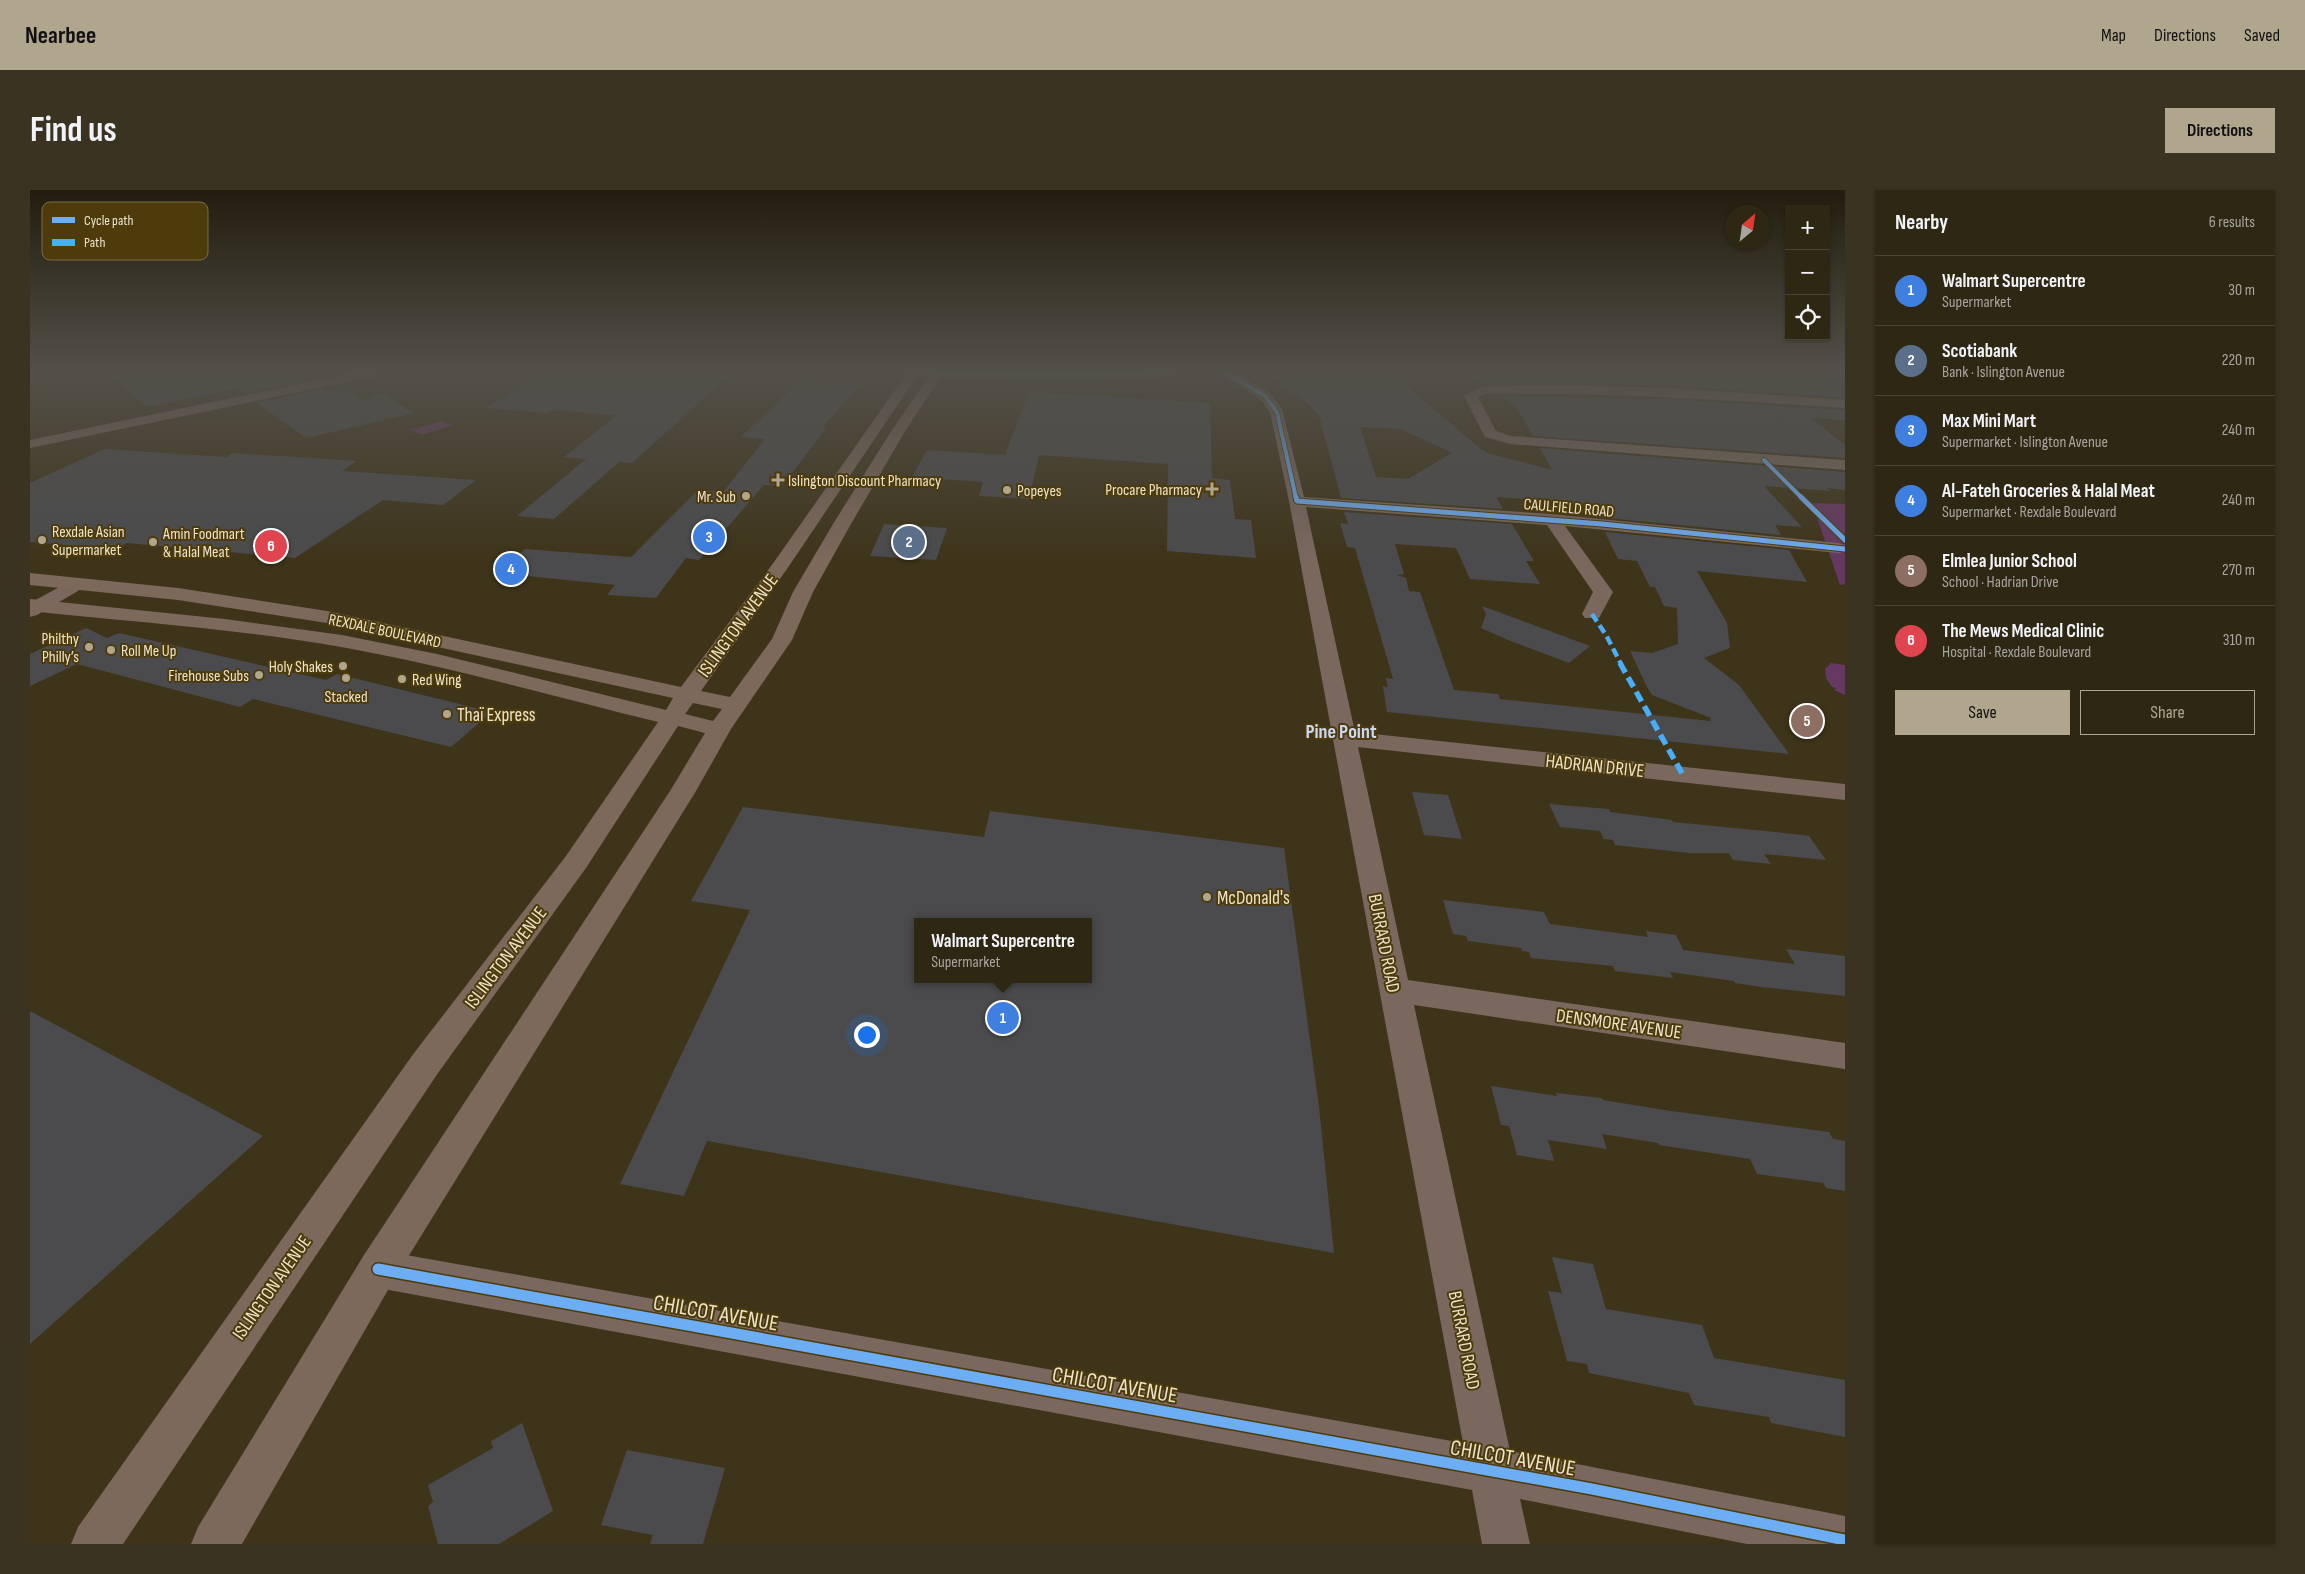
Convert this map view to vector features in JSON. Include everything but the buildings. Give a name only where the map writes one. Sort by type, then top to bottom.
[{"type":"main road","name":"ISLINGTON AVENUE","points":[[95,1544],[426,1063],[576,862],[680,707],[871,433]]},
{"type":"main road","name":"ISLINGTON AVENUE","points":[[215,1544],[378,1269],[683,791],[727,717],[782,640],[803,592],[897,433]]},
{"type":"main road","name":"REXDALE BOULEVARD","points":[[30,579],[178,594],[327,617],[680,707]]},
{"type":"main road","name":"REXDALE BOULEVARD","points":[[33,607],[246,626],[343,641],[727,717]]},
{"type":"street","points":[[30,444],[82,433]]},
{"type":"street","name":"BURRARD ROAD","points":[[1282,433],[1297,501],[1506,1544]]},
{"type":"street","points":[[1490,433],[1510,440],[1845,465]]},
{"type":"street","name":"CAULFIELD ROAD","points":[[1297,501],[1551,519],[1838,548]]},
{"type":"street","points":[[1551,519],[1603,592],[1592,614]]},
{"type":"street","points":[[33,607],[76,584]]},
{"type":"street","name":"HADRIAN DRIVE","points":[[1344,738],[1845,792]]},
{"type":"street","name":"DENSMORE AVENUE","points":[[1394,990],[1845,1056]]},
{"type":"street","name":"CHILCOT AVENUE","points":[[378,1269],[1592,1489],[1845,1540]]},
{"type":"shaded area","points":[[1812,503],[1845,504],[1845,584],[1840,585]]},
{"type":"shaded area","points":[[1831,663],[1845,665],[1845,695],[1834,690],[1836,688],[1832,687],[1826,678],[1825,669]]},
{"type":"marked path","points":[[1592,614],[1606,635],[1629,681],[1683,775]]},
{"type":"cycle path","points":[[1282,433],[1297,501],[1602,524],[1845,549]]},
{"type":"cycle path","points":[[1764,460],[1845,540]]},
{"type":"cycle path","points":[[378,1269],[1592,1489],[1845,1540]]},
{"type":"place","name":"Islington Discount Pharmacy","points":[[778,480]]},
{"type":"place","name":"Procare Pharmacy","points":[[1212,489]]},
{"type":"place","name":"Popeyes","points":[[1007,490]]},
{"type":"place","name":"Mr. Sub","points":[[746,496]]},
{"type":"place","name":"Max Mini Mart","points":[[709,537]]},
{"type":"place","name":"Rexdale Asian Supermarket","points":[[42,540]]},
{"type":"place","name":"Amin Foodmart & Halal Meat","points":[[153,542]]},
{"type":"place","name":"Scotiabank","points":[[909,542]]},
{"type":"place","name":"The Mews Medical Clinic","points":[[271,546]]},
{"type":"place","name":"Al-Fateh Groceries & Halal Meat","points":[[511,569]]},
{"type":"place","name":"Philthy Philly’s","points":[[89,647]]},
{"type":"place","name":"Roll Me Up","points":[[111,650]]},
{"type":"place","name":"Holy Shakes","points":[[343,666]]},
{"type":"place","name":"Firehouse Subs","points":[[259,675]]},
{"type":"place","name":"Stacked","points":[[346,678]]},
{"type":"place","name":"Red Wing","points":[[402,679]]},
{"type":"place","name":"Thaï Express","points":[[447,714]]},
{"type":"place","name":"Elmlea Junior School","points":[[1807,721]]},
{"type":"place","name":"McDonald's","points":[[1207,897]]},
{"type":"place","name":"Walmart Supercentre","points":[[1003,1018]]},
{"type":"district","name":"Pine Point","points":[[1341,731]]}]
